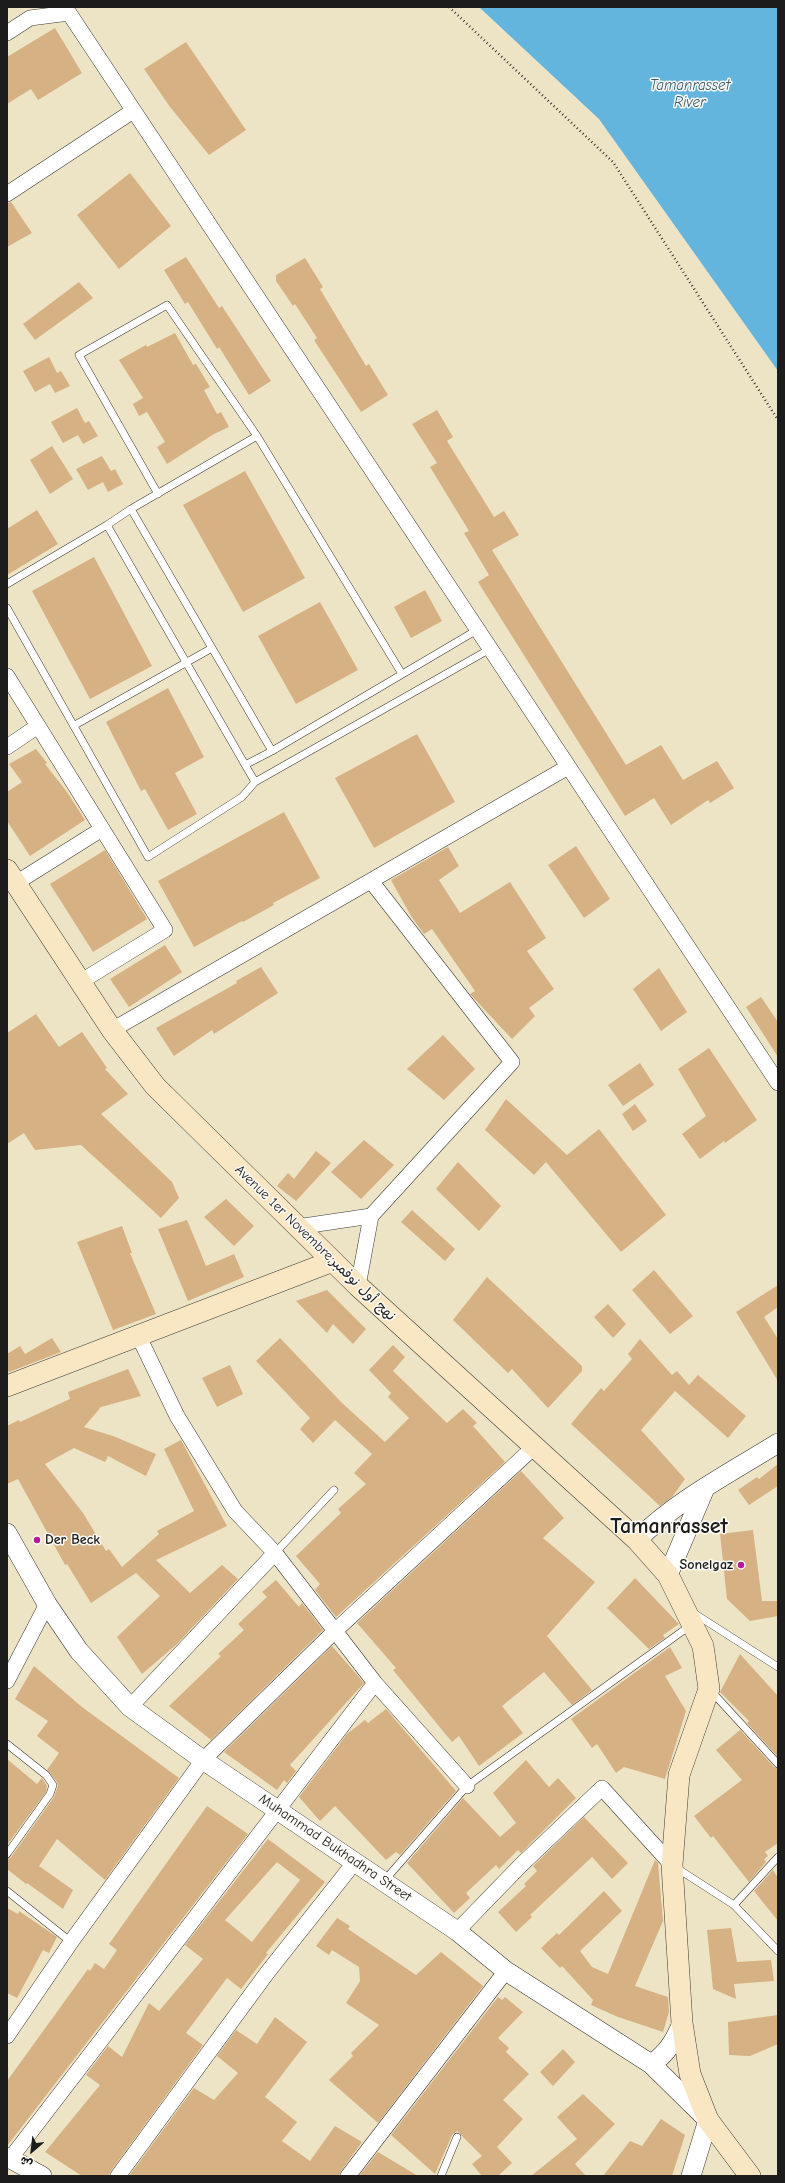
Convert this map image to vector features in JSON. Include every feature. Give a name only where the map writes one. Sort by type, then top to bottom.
[{"type":"main road","name":"Avenue 1er Novembre;نهج أول نوفمبر","points":[[11,877],[112,1030],[155,1086],[358,1286],[637,1540],[668,1575],[703,1646],[709,1689]]},
{"type":"main road","points":[[7,1386],[139,1337],[333,1261]]},
{"type":"main road","points":[[709,1689],[679,1775],[672,1865],[682,2023],[690,2074],[708,2120],[750,2176]]},
{"type":"street","points":[[7,33],[30,18],[69,13],[778,1083]]},
{"type":"street","points":[[7,194],[133,111]]},
{"type":"street","points":[[7,676],[165,930],[80,982]]},
{"type":"street","points":[[7,747],[38,726]]},
{"type":"street","points":[[112,1030],[568,768]]},
{"type":"street","points":[[11,877],[102,829]]},
{"type":"street","points":[[358,1286],[371,1216],[512,1062],[371,881]]},
{"type":"street","points":[[297,1227],[371,1216]]},
{"type":"street","points":[[139,1337],[177,1416],[231,1505],[275,1553],[336,1630],[375,1683],[468,1786]]},
{"type":"street","points":[[637,1540],[663,1517],[705,1488],[778,1443]]},
{"type":"street","points":[[7,2036],[71,1942],[203,1760],[336,1630],[534,1447]]},
{"type":"street","points":[[668,1575],[705,1488]]},
{"type":"street","name":"Muhammad Bukhadhra Street","points":[[8,1535],[47,1604],[80,1651],[130,1707],[203,1760],[457,1931],[506,1972],[651,2064],[708,2120]]},
{"type":"street","points":[[130,1707],[275,1553]]},
{"type":"street","points":[[7,1681],[47,1604]]},
{"type":"street","points":[[42,2176],[8,2158],[279,1811],[375,1683]]},
{"type":"street","points":[[457,1931],[521,1865],[602,1788],[672,1865]]},
{"type":"street","points":[[118,2176],[267,1973],[354,1863]]},
{"type":"street","points":[[348,2176],[506,1972]]},
{"type":"street","points":[[651,2064],[659,2059],[670,2047],[682,2023]]},
{"type":"street","points":[[691,2176],[708,2120]]},
{"type":"lane","points":[[158,494],[79,355],[167,305],[257,436],[402,674]]},
{"type":"lane","points":[[7,584],[107,525],[131,509],[257,436]]},
{"type":"lane","points":[[131,509],[272,751]]},
{"type":"lane","points":[[107,525],[255,782]]},
{"type":"lane","points":[[7,608],[75,725],[148,857],[242,797],[255,782],[490,649]]},
{"type":"lane","points":[[245,765],[272,751],[477,630]]},
{"type":"lane","points":[[75,725],[212,648]]},
{"type":"lane","points":[[275,1553],[334,1490]]},
{"type":"lane","points":[[384,1881],[468,1786],[688,1615],[778,1667]]},
{"type":"lane","points":[[709,1689],[778,1764]]},
{"type":"lane","points":[[7,1744],[46,1775],[53,1785],[50,1794],[7,1854]]},
{"type":"lane","points":[[734,1905],[778,1856]]},
{"type":"lane","points":[[672,1865],[734,1905],[778,1952]]},
{"type":"lane","points":[[7,1891],[71,1942]]},
{"type":"lane","points":[[441,2176],[457,2138]]},
{"type":"path","points":[[449,7],[613,162],[778,420]]},
{"type":"water","name":"Tamanrasset River","points":[[479,7],[778,7],[778,371],[599,119]]},
{"type":"building","points":[[55,28],[82,73],[38,100],[31,89],[7,104],[7,57]]},
{"type":"building","points":[[186,42],[246,130],[209,155],[170,107],[144,69]]},
{"type":"building","points":[[130,173],[171,226],[119,269],[77,215]]},
{"type":"building","points":[[11,202],[32,233],[7,247],[7,203]]},
{"type":"building","points":[[186,257],[219,308],[222,306],[271,381],[249,395],[219,347],[217,349],[188,302],[185,304],[164,270]]},
{"type":"building","points":[[305,258],[323,287],[320,289],[366,366],[369,364],[388,395],[361,412],[314,340],[317,338],[295,304],[293,306],[276,281],[276,275]]},
{"type":"building","points":[[79,282],[93,298],[35,340],[23,324]]},
{"type":"building","points":[[175,333],[193,365],[196,364],[210,387],[204,390],[217,414],[221,412],[229,427],[214,434],[167,464],[157,447],[165,442],[147,412],[139,416],[133,404],[143,398],[119,360],[146,345],[147,347]]},
{"type":"building","points":[[49,357],[57,373],[61,371],[70,386],[55,393],[50,384],[35,392],[23,371]]},
{"type":"building","points":[[77,408],[85,423],[89,421],[98,436],[83,444],[78,435],[63,443],[51,422]]},
{"type":"building","points":[[437,410],[453,437],[447,441],[494,517],[504,511],[519,535],[492,550],[626,765],[661,745],[683,780],[717,761],[734,788],[710,803],[708,800],[671,825],[654,798],[625,816],[478,582],[489,575],[464,533],[469,531],[430,467],[437,463],[412,424]]},
{"type":"building","points":[[52,446],[73,479],[50,494],[30,460]]},
{"type":"building","points":[[102,456],[111,471],[115,469],[123,484],[108,492],[103,482],[88,490],[76,469]]},
{"type":"building","points":[[245,471],[305,578],[243,612],[183,505]]},
{"type":"building","points":[[37,510],[58,544],[7,575],[7,529]]},
{"type":"building","points":[[94,557],[152,666],[90,699],[32,591]]},
{"type":"building","points":[[425,590],[442,621],[411,638],[394,607]]},
{"type":"building","points":[[320,602],[358,670],[296,704],[258,636]]},
{"type":"building","points":[[168,688],[204,757],[175,773],[197,814],[168,830],[145,789],[141,791],[106,722]]},
{"type":"building","points":[[417,734],[455,802],[374,848],[335,778]]},
{"type":"building","points":[[36,749],[85,820],[30,856],[7,821],[7,792],[22,782],[9,764]]},
{"type":"building","points":[[284,812],[320,878],[273,903],[274,905],[243,922],[242,921],[194,947],[158,881]]},
{"type":"building","points":[[576,846],[610,899],[584,918],[548,865]]},
{"type":"building","points":[[448,847],[459,866],[439,880],[460,913],[510,882],[546,938],[527,951],[554,989],[529,1008],[535,1016],[512,1039],[470,994],[475,991],[432,929],[424,934],[411,916],[391,880]]},
{"type":"building","points":[[105,850],[147,919],[93,952],[50,884]]},
{"type":"building","points":[[165,945],[182,972],[129,1007],[110,979]]},
{"type":"building","points":[[261,967],[278,993],[214,1034],[212,1030],[174,1056],[156,1028],[237,983],[236,981]]},
{"type":"building","points":[[659,968],[687,1012],[661,1031],[633,989]]},
{"type":"building","points":[[761,997],[778,1022],[778,1057],[746,1007]]},
{"type":"building","points":[[36,1014],[59,1047],[82,1032],[107,1068],[105,1069],[128,1094],[101,1114],[172,1182],[179,1198],[161,1218],[81,1145],[35,1150],[24,1133],[7,1144],[7,1033]]},
{"type":"building","points":[[443,1035],[475,1069],[444,1100],[407,1069]]},
{"type":"building","points":[[709,1048],[757,1120],[725,1143],[724,1141],[700,1159],[682,1134],[706,1116],[678,1069]]},
{"type":"building","points":[[640,1063],[654,1085],[623,1106],[608,1085]]},
{"type":"building","points":[[506,1099],[567,1155],[599,1129],[666,1215],[621,1252],[546,1162],[534,1175],[485,1130]]},
{"type":"building","points":[[635,1104],[647,1121],[633,1131],[622,1114]]},
{"type":"building","points":[[364,1140],[394,1165],[361,1199],[331,1172]]},
{"type":"building","points":[[316,1151],[331,1163],[296,1201],[277,1186],[288,1173],[294,1179]]},
{"type":"building","points":[[458,1162],[501,1206],[479,1231],[436,1189]]},
{"type":"building","points":[[226,1199],[254,1226],[234,1246],[204,1217]]},
{"type":"building","points":[[412,1210],[455,1249],[445,1261],[401,1222]]},
{"type":"building","points":[[187,1220],[206,1266],[234,1254],[244,1277],[188,1301],[158,1229]]},
{"type":"building","points":[[122,1226],[132,1253],[130,1253],[156,1314],[113,1330],[77,1242]]},
{"type":"building","points":[[654,1270],[693,1316],[670,1334],[632,1290]]},
{"type":"building","points":[[487,1277],[582,1366],[582,1371],[548,1408],[512,1369],[508,1373],[453,1320]]},
{"type":"building","points":[[778,1285],[778,1307],[764,1317],[778,1339],[778,1381],[736,1312]]},
{"type":"building","points":[[327,1290],[366,1329],[353,1344],[333,1324],[327,1333],[296,1301]]},
{"type":"building","points":[[608,1304],[626,1324],[613,1338],[594,1317]]},
{"type":"building","points":[[52,1338],[61,1352],[9,1372],[7,1369],[7,1354],[20,1346],[25,1354]]},
{"type":"building","points":[[280,1338],[342,1403],[385,1442],[409,1418],[388,1397],[391,1393],[369,1370],[393,1345],[405,1357],[393,1371],[447,1423],[463,1409],[477,1423],[473,1426],[505,1462],[336,1617],[315,1590],[320,1584],[296,1556],[341,1513],[338,1509],[366,1484],[354,1473],[372,1454],[335,1420],[313,1443],[300,1429],[310,1418],[256,1361]]},
{"type":"building","points":[[640,1339],[672,1375],[677,1371],[689,1385],[698,1375],[746,1416],[728,1438],[675,1391],[641,1430],[685,1479],[672,1497],[660,1506],[571,1424],[601,1388],[604,1391],[632,1359],[628,1354]]},
{"type":"building","points":[[230,1365],[243,1394],[217,1407],[202,1378]]},
{"type":"building","points":[[128,1369],[141,1396],[101,1407],[84,1427],[113,1436],[156,1454],[146,1476],[108,1456],[105,1462],[74,1448],[45,1464],[83,1513],[106,1551],[109,1549],[122,1567],[159,1534],[157,1531],[194,1511],[164,1449],[181,1440],[227,1526],[156,1560],[190,1593],[222,1565],[238,1579],[177,1644],[142,1674],[117,1637],[160,1596],[136,1573],[91,1603],[67,1564],[65,1565],[18,1479],[7,1484],[7,1426],[19,1420],[20,1422],[70,1399],[68,1392]]},
{"type":"building","points":[[778,1464],[778,1486],[749,1505],[738,1490],[757,1477],[759,1479]]},
{"type":"building","points":[[521,1471],[564,1518],[543,1538],[595,1582],[547,1636],[592,1690],[572,1705],[544,1672],[502,1706],[523,1733],[479,1766],[459,1736],[452,1742],[393,1670],[396,1668],[357,1623]]},
{"type":"building","name":"Sonelgaz","points":[[753,1530],[762,1601],[778,1601],[778,1616],[750,1621],[727,1599],[720,1534]]},
{"type":"building","points":[[635,1578],[679,1624],[663,1635],[665,1638],[649,1649],[607,1608]]},
{"type":"building","points":[[276,1580],[299,1607],[302,1603],[323,1630],[211,1740],[169,1706],[221,1656],[218,1654],[244,1630],[238,1624],[267,1597],[262,1592]]},
{"type":"building","points":[[332,1646],[364,1683],[290,1765],[296,1771],[287,1783],[284,1780],[277,1790],[224,1752]]},
{"type":"building","points":[[670,1647],[682,1668],[665,1676],[686,1711],[665,1779],[624,1767],[616,1773],[597,1744],[592,1748],[571,1719]]},
{"type":"building","points":[[740,1654],[778,1696],[778,1757],[747,1723],[749,1721],[720,1692]]},
{"type":"building","points":[[34,1666],[82,1707],[179,1778],[105,1880],[57,1839],[39,1866],[73,1890],[63,1909],[7,1869],[7,1859],[11,1857],[54,1797],[58,1786],[57,1782],[47,1770],[59,1753],[37,1736],[48,1721],[15,1699]]},
{"type":"building","points":[[386,1709],[456,1791],[400,1855],[396,1852],[386,1860],[335,1806],[320,1821],[299,1797],[347,1734],[365,1720],[368,1723]]},
{"type":"building","points":[[740,1730],[774,1767],[778,1769],[778,1843],[765,1852],[768,1856],[764,1859],[766,1862],[749,1882],[713,1836],[711,1838],[694,1816],[742,1780],[716,1750]]},
{"type":"building","points":[[7,1759],[37,1784],[42,1778],[47,1786],[46,1792],[7,1845]]},
{"type":"building","points":[[526,1760],[549,1787],[558,1778],[576,1798],[521,1853],[518,1850],[499,1869],[496,1865],[466,1893],[470,1898],[454,1913],[407,1863],[463,1798],[500,1837],[516,1823],[493,1793]]},
{"type":"building","points":[[207,1806],[248,1834],[7,2146],[7,2081],[88,1969],[90,1971],[95,1963],[104,1969],[117,1950],[109,1944]]},
{"type":"building","points":[[584,1817],[628,1863],[612,1879],[592,1857],[530,1915],[532,1917],[516,1932],[498,1912],[526,1886],[524,1884],[537,1871],[533,1866]]},
{"type":"building","points":[[268,1839],[325,1882],[266,1953],[268,1954],[241,1989],[227,1978],[186,2033],[203,2045],[111,2171],[109,2176],[82,2176],[45,2152],[100,2085],[86,2075],[108,2046],[122,2057],[149,2003],[159,2011],[203,1959],[185,1945]],"holes":[[[277,1862],[300,1880],[252,1942],[225,1920]]]},
{"type":"building","points":[[655,1860],[658,1863],[663,1921],[635,1986],[668,1997],[669,2012],[663,2032],[618,2017],[591,2005],[593,2000],[562,1966],[560,1968],[541,1948],[557,1933],[559,1935],[604,1891],[622,1911],[580,1951],[592,1967],[608,1974]]},
{"type":"building","points":[[773,1870],[778,1878],[778,1921],[754,1891]]},
{"type":"building","points":[[7,1908],[18,1914],[19,1911],[57,1937],[49,1953],[43,1950],[17,1998],[7,1993]]},
{"type":"building","points":[[337,1918],[350,1926],[348,1929],[416,1975],[441,1952],[483,1986],[378,2123],[329,2080],[353,2056],[351,2053],[379,2025],[346,2003],[360,1981],[359,1967],[332,1950],[329,1955],[316,1946]]},
{"type":"building","points":[[731,1928],[737,1962],[771,1960],[774,1981],[734,1984],[736,1999],[713,1989],[707,1930]]},
{"type":"building","points":[[498,1997],[502,2000],[505,1997],[523,2012],[498,2038],[509,2048],[506,2052],[529,2074],[503,2100],[523,2119],[497,2147],[512,2163],[498,2176],[482,2176],[472,2164],[482,2156],[457,2131],[452,2135],[435,2174],[391,2135]]},
{"type":"building","points":[[778,2015],[778,2044],[750,2056],[729,2055],[728,2022]]},
{"type":"building","points":[[275,2017],[307,2042],[265,2097],[297,2122],[282,2141],[310,2161],[335,2126],[362,2142],[339,2176],[129,2176],[194,2088],[214,2100],[238,2073],[217,2056],[236,2030],[257,2044]]},
{"type":"building","points":[[563,2049],[575,2062],[553,2086],[540,2072]]},
{"type":"building","points":[[583,2094],[615,2124],[575,2164],[586,2176],[531,2176],[577,2139],[557,2117]]},
{"type":"building","points":[[661,2119],[685,2135],[672,2176],[603,2176],[630,2141],[642,2146]]},
{"type":"building","points":[[378,2152],[418,2176],[359,2176]]},
{"type":"place","name":"Der Beck","points":[[37,1540]]},
{"type":"place","name":"Sonelgaz","points":[[741,1565]]},
{"type":"district","name":"Tamanrasset","points":[[669,1527]]}]
